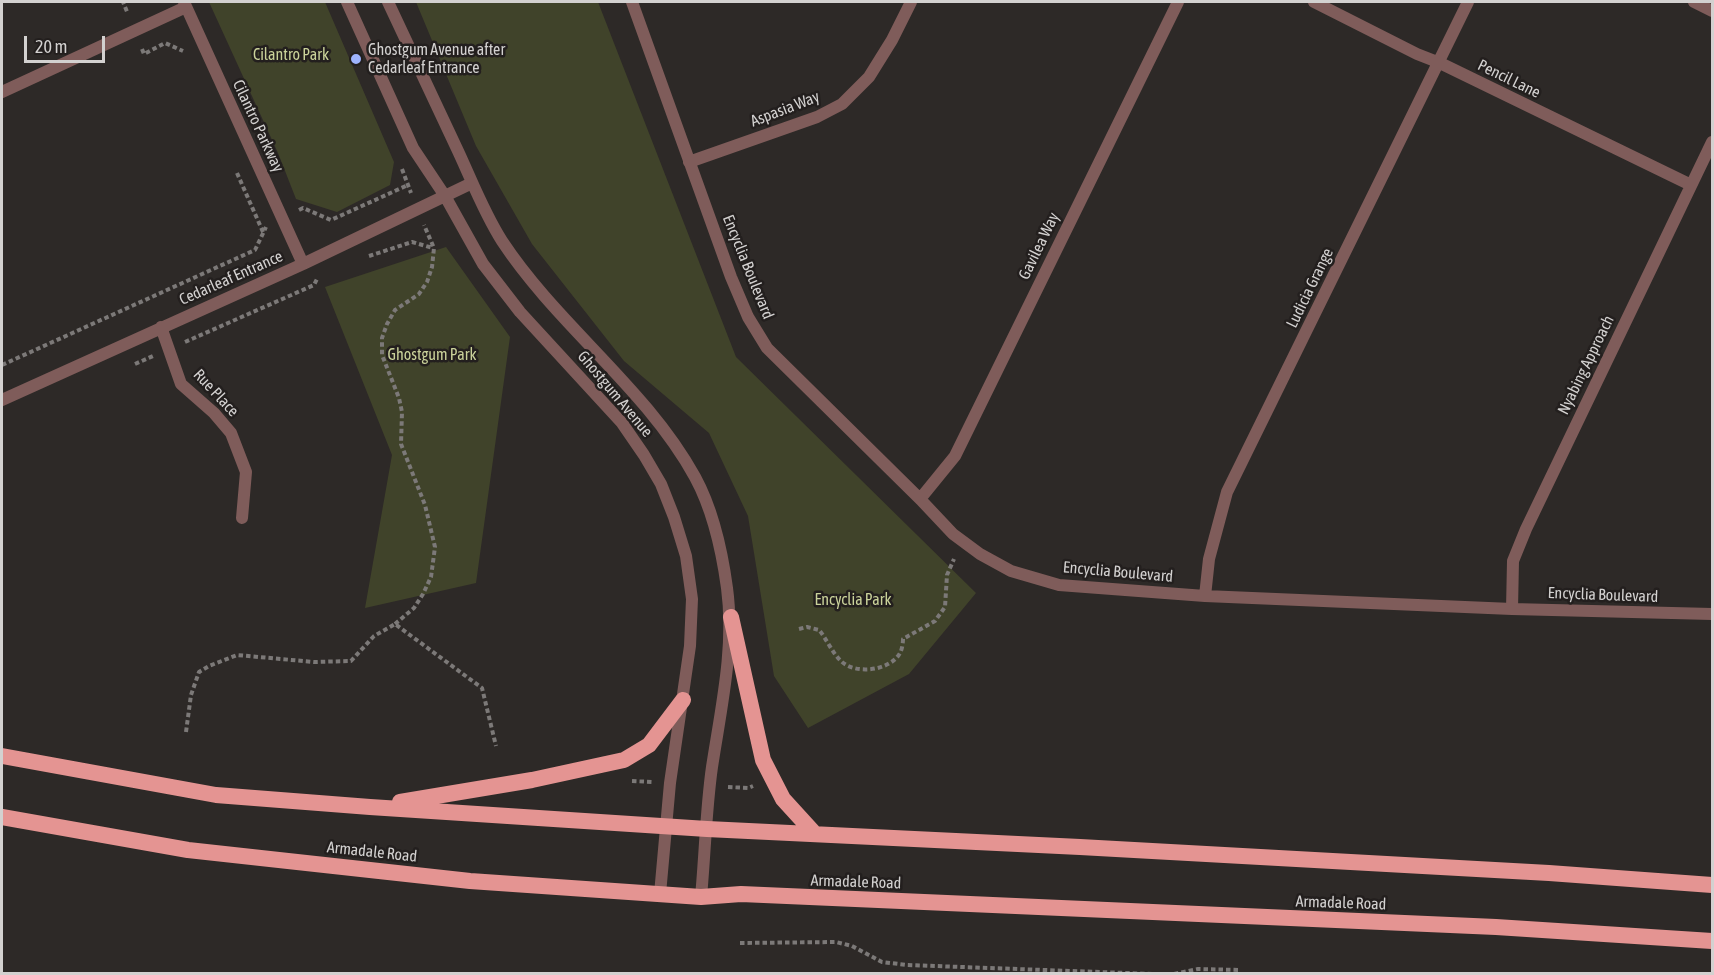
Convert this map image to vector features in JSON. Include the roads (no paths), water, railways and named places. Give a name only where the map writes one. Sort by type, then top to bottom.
[{"type":"highway","points":[[731,617],[763,760],[783,799],[814,833]]},
{"type":"highway","points":[[370,807],[532,780],[624,760],[649,745],[683,700]]},
{"type":"highway","points":[[2,756],[216,795],[370,807],[707,829],[1549,873],[1713,885]]},
{"type":"highway","name":"Armadale Road","points":[[2,817],[188,850],[470,881],[701,897],[741,894],[1496,927],[1713,941]]},
{"type":"street","name":"Ghostgum Avenue","points":[[347,2],[413,148],[445,196],[483,264],[520,312],[622,423],[661,484],[686,556],[692,599],[690,646],[670,783],[660,894]]},
{"type":"street","name":"Ghostgum Avenue","points":[[388,2],[502,242],[546,300],[656,420],[677,447],[696,479],[707,505],[718,544],[731,617],[723,705],[712,770],[701,897]]},
{"type":"street","name":"Encyclia Boulevard","points":[[632,2],[747,317],[767,348],[953,534],[980,554],[1011,571],[1059,585],[1205,596],[1512,609],[1713,614]]},
{"type":"street","name":"Aspasia Way","points":[[689,162],[817,117],[842,104],[869,77],[892,40],[911,2]]},
{"type":"street","name":"Gavilea Way","points":[[920,499],[955,456],[1178,2]]},
{"type":"street","name":"Pencil Lane","points":[[1314,2],[1416,54],[1440,63],[1691,185]]},
{"type":"street","name":"Ludicia Grange","points":[[1205,596],[1209,559],[1227,492],[1468,2]]},
{"type":"street","points":[[1694,2],[1713,11]]},
{"type":"street","points":[[2,92],[185,4]]},
{"type":"street","name":"Cilantro Parkway","points":[[185,4],[303,264]]},
{"type":"street","name":"Nyabing Approach","points":[[1512,609],[1513,561],[1526,529],[1713,142]]},
{"type":"street","name":"Cedarleaf Entrance","points":[[2,400],[303,264],[472,183]]},
{"type":"street","name":"Rue Place","points":[[161,327],[182,384],[214,413],[231,433],[246,472],[242,518]]},
{"type":"place","name":"Ghostgum Avenue after Cedarleaf Entrance","points":[[356,59]]},
{"type":"park label","name":"Cilantro Park","points":[[291,55]]},
{"type":"park label","name":"Ghostgum Park","points":[[432,355]]},
{"type":"park label","name":"Encyclia Park","points":[[853,600]]}]
